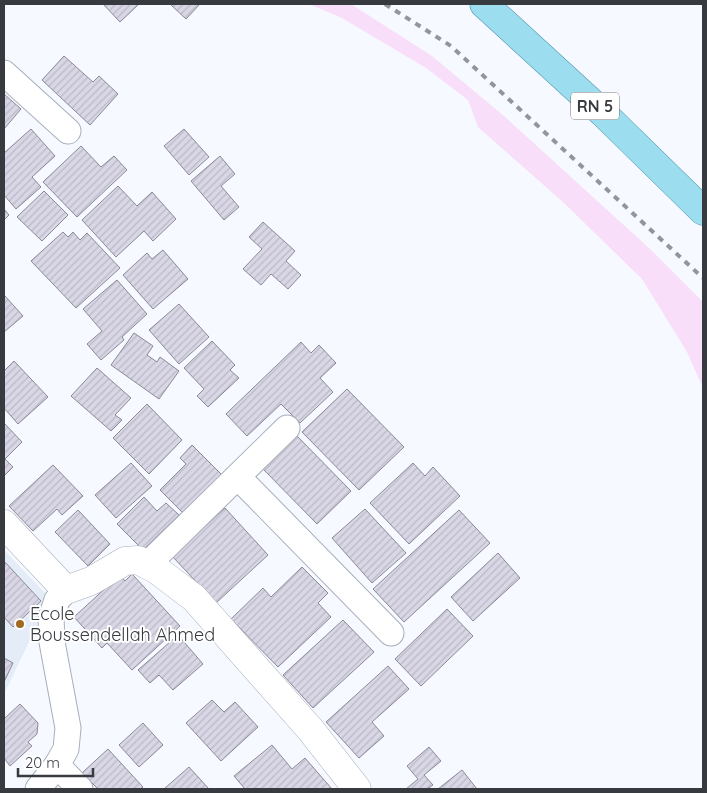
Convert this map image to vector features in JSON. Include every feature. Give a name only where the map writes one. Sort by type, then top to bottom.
[{"type":"main road","name":"RN 5","points":[[484,4],[603,113],[703,211]]},
{"type":"street","points":[[4,73],[68,131]]},
{"type":"street","points":[[148,564],[287,428]]},
{"type":"street","points":[[238,477],[391,633]]},
{"type":"street","points":[[4,524],[66,590]]},
{"type":"street","points":[[38,789],[57,765],[66,749],[68,728],[52,642],[51,618],[57,600],[66,590],[91,582],[124,561],[138,560],[148,564],[194,598],[310,729],[357,789]]},
{"type":"street","points":[[57,765],[80,789]]},
{"type":"shaded area","points":[[309,4],[351,4],[432,56],[504,116],[649,248],[703,302],[703,388],[687,352],[642,279],[564,203],[478,127],[468,100],[426,68],[342,18]]},
{"type":"shaded area","name":"Ecole Boussendellah Ahmed","points":[[4,550],[50,598],[4,694]]},
{"type":"building","points":[[103,4],[139,4],[120,22]]},
{"type":"building","points":[[170,4],[200,4],[186,19]]},
{"type":"building","points":[[64,56],[93,82],[99,76],[118,94],[90,125],[42,80]]},
{"type":"building","points":[[4,94],[21,109],[4,129]]},
{"type":"building","points":[[31,129],[55,156],[32,177],[41,187],[16,209],[4,195],[4,153]]},
{"type":"building","points":[[184,129],[209,157],[189,175],[164,146]]},
{"type":"building","points":[[81,146],[101,167],[114,156],[127,170],[77,217],[43,182]]},
{"type":"building","points":[[220,156],[235,174],[221,186],[239,207],[224,220],[191,181]]},
{"type":"building","points":[[118,186],[137,206],[152,192],[176,219],[153,241],[144,231],[116,257],[82,220]]},
{"type":"building","points":[[44,191],[68,215],[42,241],[17,217]]},
{"type":"building","points":[[4,209],[9,215],[4,220]]},
{"type":"building","points":[[263,222],[295,251],[286,261],[301,275],[288,289],[271,274],[261,285],[243,269],[262,249],[249,237]]},
{"type":"building","points":[[63,232],[68,237],[73,232],[80,240],[87,233],[120,268],[76,308],[31,261]]},
{"type":"building","points":[[163,250],[188,279],[153,309],[123,275],[147,253],[152,259]]},
{"type":"building","points":[[117,280],[147,314],[122,337],[124,340],[101,360],[87,344],[102,331],[83,309]]},
{"type":"building","points":[[4,297],[23,316],[4,332]]},
{"type":"building","points":[[179,304],[209,337],[179,364],[149,330]]},
{"type":"building","points":[[134,333],[153,346],[147,355],[157,362],[160,357],[179,371],[159,399],[111,365]]},
{"type":"building","points":[[212,341],[235,365],[230,370],[239,378],[208,407],[197,396],[204,389],[184,368]]},
{"type":"building","points":[[301,342],[311,353],[319,345],[336,363],[320,378],[333,392],[300,423],[281,404],[247,436],[226,414]]},
{"type":"building","points":[[14,361],[48,397],[18,424],[4,408],[4,371]]},
{"type":"building","points":[[97,368],[131,398],[115,415],[122,420],[111,431],[71,396]]},
{"type":"building","points":[[347,389],[404,447],[359,490],[302,432]]},
{"type":"building","points":[[147,404],[182,440],[149,474],[113,438]]},
{"type":"building","points":[[4,423],[22,442],[5,459],[13,467],[4,476]]},
{"type":"building","points":[[297,436],[351,491],[317,524],[263,469]]},
{"type":"building","points":[[192,445],[225,478],[186,516],[160,490],[186,464],[180,458]]},
{"type":"building","points":[[131,463],[152,486],[116,518],[95,495]]},
{"type":"building","points":[[413,463],[425,476],[433,467],[460,496],[409,544],[370,503]]},
{"type":"building","points":[[53,465],[83,496],[62,515],[57,509],[33,531],[9,506]]},
{"type":"building","points":[[144,497],[157,511],[166,503],[179,515],[143,550],[117,524]]},
{"type":"building","points":[[225,508],[268,555],[216,603],[172,556]]},
{"type":"building","points":[[365,509],[406,553],[372,583],[332,538]]},
{"type":"building","points":[[78,510],[110,544],[88,566],[55,532]]},
{"type":"building","points":[[459,510],[490,543],[404,622],[373,589]]},
{"type":"building","points":[[498,553],[520,578],[473,621],[451,597]]},
{"type":"building","points":[[4,561],[41,601],[13,627],[4,617]]},
{"type":"building","points":[[302,567],[328,593],[318,603],[331,617],[278,667],[231,619],[263,588],[271,597]]},
{"type":"building","points":[[132,574],[180,626],[132,670],[107,643],[102,648],[74,617],[120,575],[125,581]]},
{"type":"building","points":[[447,609],[473,636],[421,686],[395,659]]},
{"type":"building","points":[[343,620],[374,652],[313,708],[283,675]]},
{"type":"building","points":[[178,635],[203,664],[173,690],[159,675],[150,683],[138,670]]},
{"type":"building","points":[[4,658],[13,663],[4,682]]},
{"type":"building","points":[[388,666],[409,689],[372,722],[384,736],[359,758],[326,722]]},
{"type":"building","points":[[212,700],[224,712],[235,702],[258,727],[221,761],[186,723]]},
{"type":"building","points":[[20,704],[38,723],[37,734],[28,742],[32,746],[10,766],[4,758],[4,719]]},
{"type":"building","points":[[143,723],[163,745],[139,767],[119,745]]},
{"type":"building","points":[[272,745],[292,769],[305,758],[332,789],[245,789],[234,776]]},
{"type":"building","points":[[429,747],[441,761],[424,775],[433,785],[427,789],[406,789],[418,779],[407,766]]},
{"type":"building","points":[[108,749],[143,787],[140,789],[98,789],[82,773]]},
{"type":"building","points":[[189,767],[209,789],[164,789]]},
{"type":"building","points":[[462,770],[477,789],[438,789]]},
{"type":"railway","points":[[385,4],[451,46],[703,278]]},
{"type":"place","name":"Ecole Boussendellah Ahmed","points":[[20,624]]}]
